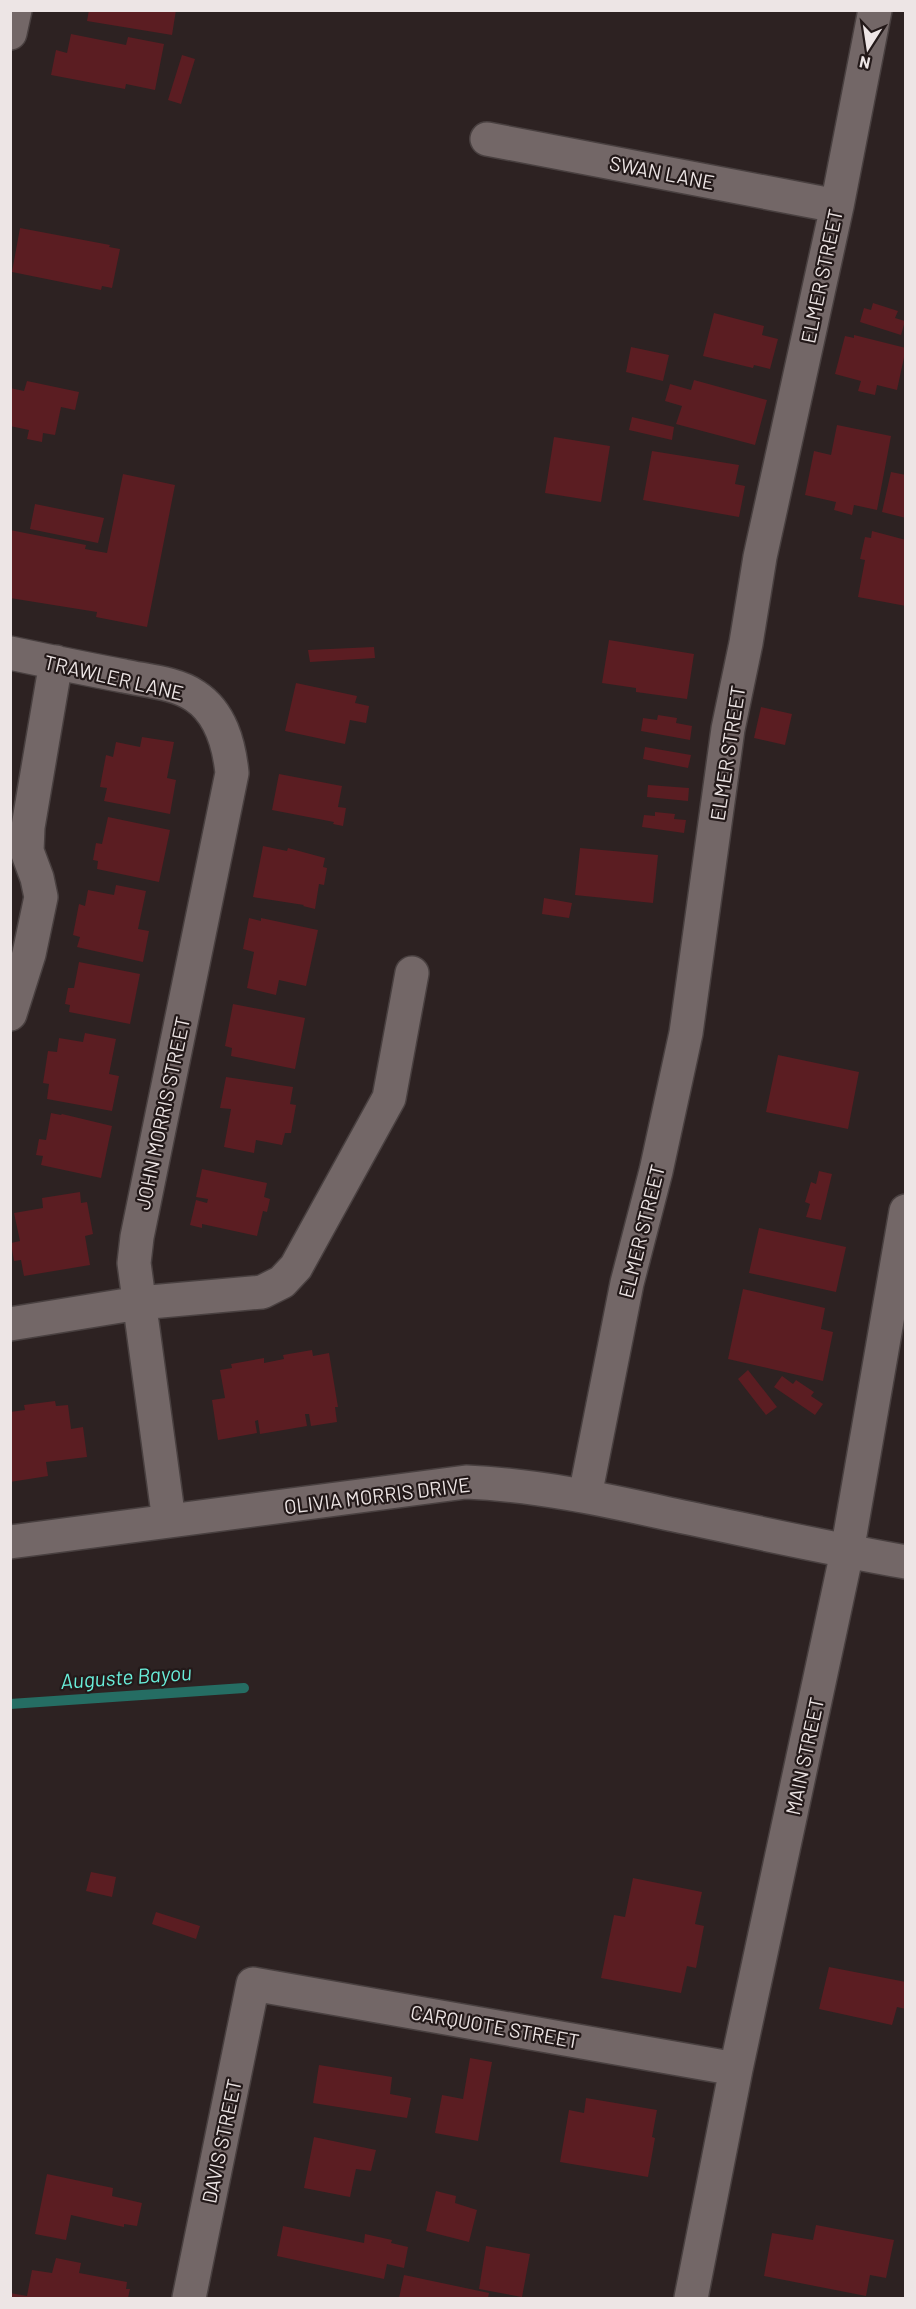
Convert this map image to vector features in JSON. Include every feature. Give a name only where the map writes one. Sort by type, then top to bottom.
[{"type":"street","points":[[10,33],[15,10]]},
{"type":"street","name":"ELMER STREET","points":[[585,1496],[627,1283],[656,1171],[686,1033],[728,729],[746,643],[760,557],[837,206],[875,10]]},
{"type":"street","name":"SWAN LANE","points":[[487,139],[837,206]]},
{"type":"street","name":"TRAWLER LANE","points":[[10,653],[167,685],[195,696],[212,711]]},
{"type":"street","points":[[10,1014],[29,954],[41,897],[27,851],[28,827],[56,662]]},
{"type":"street","name":"JOHN MORRIS STREET","points":[[170,1521],[134,1263],[136,1237],[232,773],[230,753],[223,731],[212,711]]},
{"type":"street","points":[[10,1324],[139,1303],[262,1292],[282,1282],[296,1268],[389,1098],[412,973]]},
{"type":"street","name":"MAIN STREET","points":[[691,2298],[736,2069],[847,1552],[906,1211]]},
{"type":"street","name":"OLIVIA MORRIS DRIVE","points":[[10,1542],[466,1482],[503,1484],[585,1496],[847,1552],[906,1562]]},
{"type":"street","name":"CARQUOTE STREET","points":[[254,1984],[736,2069]]},
{"type":"street","name":"DAVIS STREET","points":[[189,2298],[254,1984]]},
{"type":"building","points":[[89,10],[176,10],[172,35],[87,21]]},
{"type":"building","points":[[71,34],[126,45],[128,37],[164,44],[155,90],[126,84],[125,89],[51,75],[56,50],[67,53]]},
{"type":"building","points":[[182,55],[195,59],[181,104],[168,100]]},
{"type":"building","points":[[20,228],[110,245],[109,247],[120,249],[112,288],[102,286],[101,290],[12,272]]},
{"type":"building","points":[[873,303],[898,311],[895,318],[905,321],[901,335],[860,322],[864,308],[871,310]]},
{"type":"building","points":[[714,313],[764,326],[762,335],[778,339],[770,369],[754,365],[753,368],[703,356]]},
{"type":"building","points":[[854,335],[906,348],[897,390],[877,385],[875,395],[858,391],[861,381],[835,374],[845,336],[854,338]]},
{"type":"building","points":[[631,347],[669,355],[663,381],[626,372]]},
{"type":"building","points":[[694,380],[767,400],[755,445],[676,424],[682,406],[665,401],[670,384],[691,390]]},
{"type":"building","points":[[27,381],[79,392],[75,410],[61,407],[55,435],[43,433],[42,442],[27,439],[29,430],[10,426],[10,388],[24,391]]},
{"type":"building","points":[[632,417],[674,427],[672,440],[629,430]]},
{"type":"building","points":[[837,425],[891,436],[877,510],[854,505],[852,515],[834,510],[836,502],[805,495],[814,451],[831,455]]},
{"type":"building","points":[[554,437],[610,446],[601,502],[545,493]]},
{"type":"building","points":[[652,451],[739,465],[735,484],[745,486],[739,517],[643,500]]},
{"type":"building","points":[[891,472],[906,475],[906,518],[882,512]]},
{"type":"building","points":[[123,474],[175,485],[147,627],[96,617],[97,612],[10,598],[10,530],[86,545],[85,549],[107,553]]},
{"type":"building","points":[[35,504],[104,518],[98,543],[30,529]]},
{"type":"building","points":[[872,531],[906,540],[906,606],[858,597],[865,560],[860,559],[865,537],[871,538]]},
{"type":"building","points":[[609,640],[694,654],[687,699],[636,692],[636,688],[602,683]]},
{"type":"building","points":[[374,647],[375,658],[310,662],[308,650]]},
{"type":"building","points":[[296,683],[357,696],[355,703],[369,706],[366,723],[350,720],[345,744],[285,731]]},
{"type":"building","points":[[761,707],[792,714],[785,745],[754,738]]},
{"type":"building","points":[[658,715],[677,718],[676,723],[692,726],[690,740],[641,731],[643,718],[657,720]]},
{"type":"building","points":[[142,737],[174,742],[167,778],[176,780],[170,814],[104,801],[107,788],[100,787],[106,755],[113,757],[116,742],[140,747]]},
{"type":"building","points":[[645,747],[691,755],[688,768],[643,759]]},
{"type":"building","points":[[279,774],[342,786],[338,807],[346,808],[343,826],[333,824],[334,822],[272,810]]},
{"type":"building","points":[[648,785],[689,788],[688,801],[647,797]]},
{"type":"building","points":[[655,812],[675,814],[674,819],[686,820],[684,833],[642,827],[644,815],[655,816]]},
{"type":"building","points":[[108,817],[170,830],[159,882],[97,869],[98,861],[93,860],[96,843],[102,844]]},
{"type":"building","points":[[263,846],[287,851],[288,848],[325,858],[323,867],[327,868],[324,885],[319,884],[315,909],[304,905],[253,897]]},
{"type":"building","points":[[580,848],[658,855],[653,903],[575,895]]},
{"type":"building","points":[[116,885],[146,891],[138,929],[149,931],[143,962],[77,947],[80,937],[73,935],[79,904],[85,906],[88,890],[114,895]]},
{"type":"building","points":[[544,898],[572,903],[569,918],[542,914]]},
{"type":"building","points":[[249,918],[261,921],[261,918],[318,930],[306,986],[279,980],[276,995],[247,988],[254,952],[243,949]]},
{"type":"building","points":[[79,962],[140,974],[130,1024],[69,1012],[70,1005],[65,1004],[68,988],[74,988]]},
{"type":"building","points":[[233,1004],[305,1018],[295,1069],[231,1056],[232,1048],[225,1046]]},
{"type":"building","points":[[85,1033],[116,1039],[109,1074],[119,1076],[112,1111],[47,1099],[49,1084],[43,1083],[48,1051],[57,1052],[59,1038],[83,1042]]},
{"type":"building","points":[[778,1055],[859,1072],[848,1129],[766,1112]]},
{"type":"building","points":[[226,1077],[293,1087],[290,1104],[296,1105],[291,1133],[285,1133],[282,1145],[256,1140],[254,1153],[224,1147],[231,1109],[220,1108]]},
{"type":"building","points":[[51,1113],[112,1126],[101,1178],[41,1165],[43,1156],[36,1155],[39,1139],[46,1140]]},
{"type":"building","points":[[202,1169],[267,1183],[264,1197],[270,1199],[267,1212],[263,1211],[257,1236],[202,1224],[202,1228],[190,1225],[196,1200],[207,1203],[208,1199],[196,1197]]},
{"type":"building","points":[[819,1171],[832,1174],[821,1220],[806,1217],[810,1204],[805,1202],[811,1182],[816,1184]]},
{"type":"building","points":[[80,1192],[81,1203],[87,1202],[93,1234],[85,1236],[90,1265],[24,1276],[21,1260],[14,1261],[11,1243],[20,1241],[14,1213],[43,1208],[42,1198]]},
{"type":"building","points":[[759,1228],[846,1247],[836,1292],[749,1273]]},
{"type":"building","points":[[743,1289],[825,1308],[821,1329],[833,1332],[823,1381],[728,1359]]},
{"type":"building","points":[[312,1350],[313,1356],[329,1353],[338,1407],[335,1407],[337,1422],[311,1426],[309,1414],[305,1414],[307,1426],[260,1434],[258,1420],[255,1421],[257,1433],[218,1440],[212,1400],[225,1398],[220,1370],[232,1368],[231,1364],[264,1358],[264,1363],[284,1359],[283,1355]]},
{"type":"building","points":[[748,1370],[777,1407],[766,1415],[738,1379]]},
{"type":"building","points":[[782,1376],[793,1384],[796,1380],[814,1392],[811,1396],[823,1404],[815,1415],[774,1387]]},
{"type":"building","points":[[55,1401],[56,1406],[68,1405],[71,1429],[83,1427],[87,1457],[46,1462],[48,1476],[10,1482],[10,1412],[25,1410],[24,1405]]},
{"type":"building","points":[[91,1872],[116,1877],[112,1897],[86,1891]]},
{"type":"building","points":[[633,1878],[702,1892],[695,1924],[704,1926],[696,1968],[687,1966],[681,1993],[601,1978],[614,1915],[625,1917]]},
{"type":"building","points":[[156,1912],[200,1926],[196,1939],[152,1924]]},
{"type":"building","points":[[829,1967],[906,1982],[906,2009],[897,2007],[892,2025],[819,2009]]},
{"type":"building","points":[[470,2058],[492,2062],[478,2141],[435,2133],[442,2095],[463,2099]]},
{"type":"building","points":[[319,2065],[392,2077],[390,2094],[411,2098],[407,2118],[313,2103]]},
{"type":"building","points":[[586,2098],[657,2110],[648,2177],[560,2162],[569,2110],[584,2113]]},
{"type":"building","points":[[314,2137],[376,2150],[371,2171],[356,2169],[350,2197],[304,2188]]},
{"type":"building","points":[[47,2174],[113,2188],[112,2196],[142,2203],[137,2226],[124,2224],[124,2227],[71,2215],[66,2240],[35,2234]]},
{"type":"building","points":[[436,2191],[456,2196],[455,2203],[477,2210],[469,2242],[426,2231]]},
{"type":"building","points":[[816,2225],[894,2240],[886,2278],[870,2275],[866,2296],[764,2276],[772,2233],[813,2240]]},
{"type":"building","points":[[283,2226],[364,2243],[365,2234],[392,2240],[391,2243],[408,2247],[404,2268],[387,2264],[384,2279],[277,2256]]},
{"type":"building","points":[[486,2246],[530,2254],[522,2297],[479,2289]]},
{"type":"building","points":[[56,2258],[81,2263],[79,2273],[127,2282],[126,2289],[130,2289],[128,2298],[10,2298],[10,2293],[27,2296],[32,2270],[52,2273]]},
{"type":"building","points":[[404,2275],[489,2293],[488,2298],[399,2298]]},
{"type":"waterway","name":"Auguste Bayou","points":[[10,1704],[244,1688]]}]
